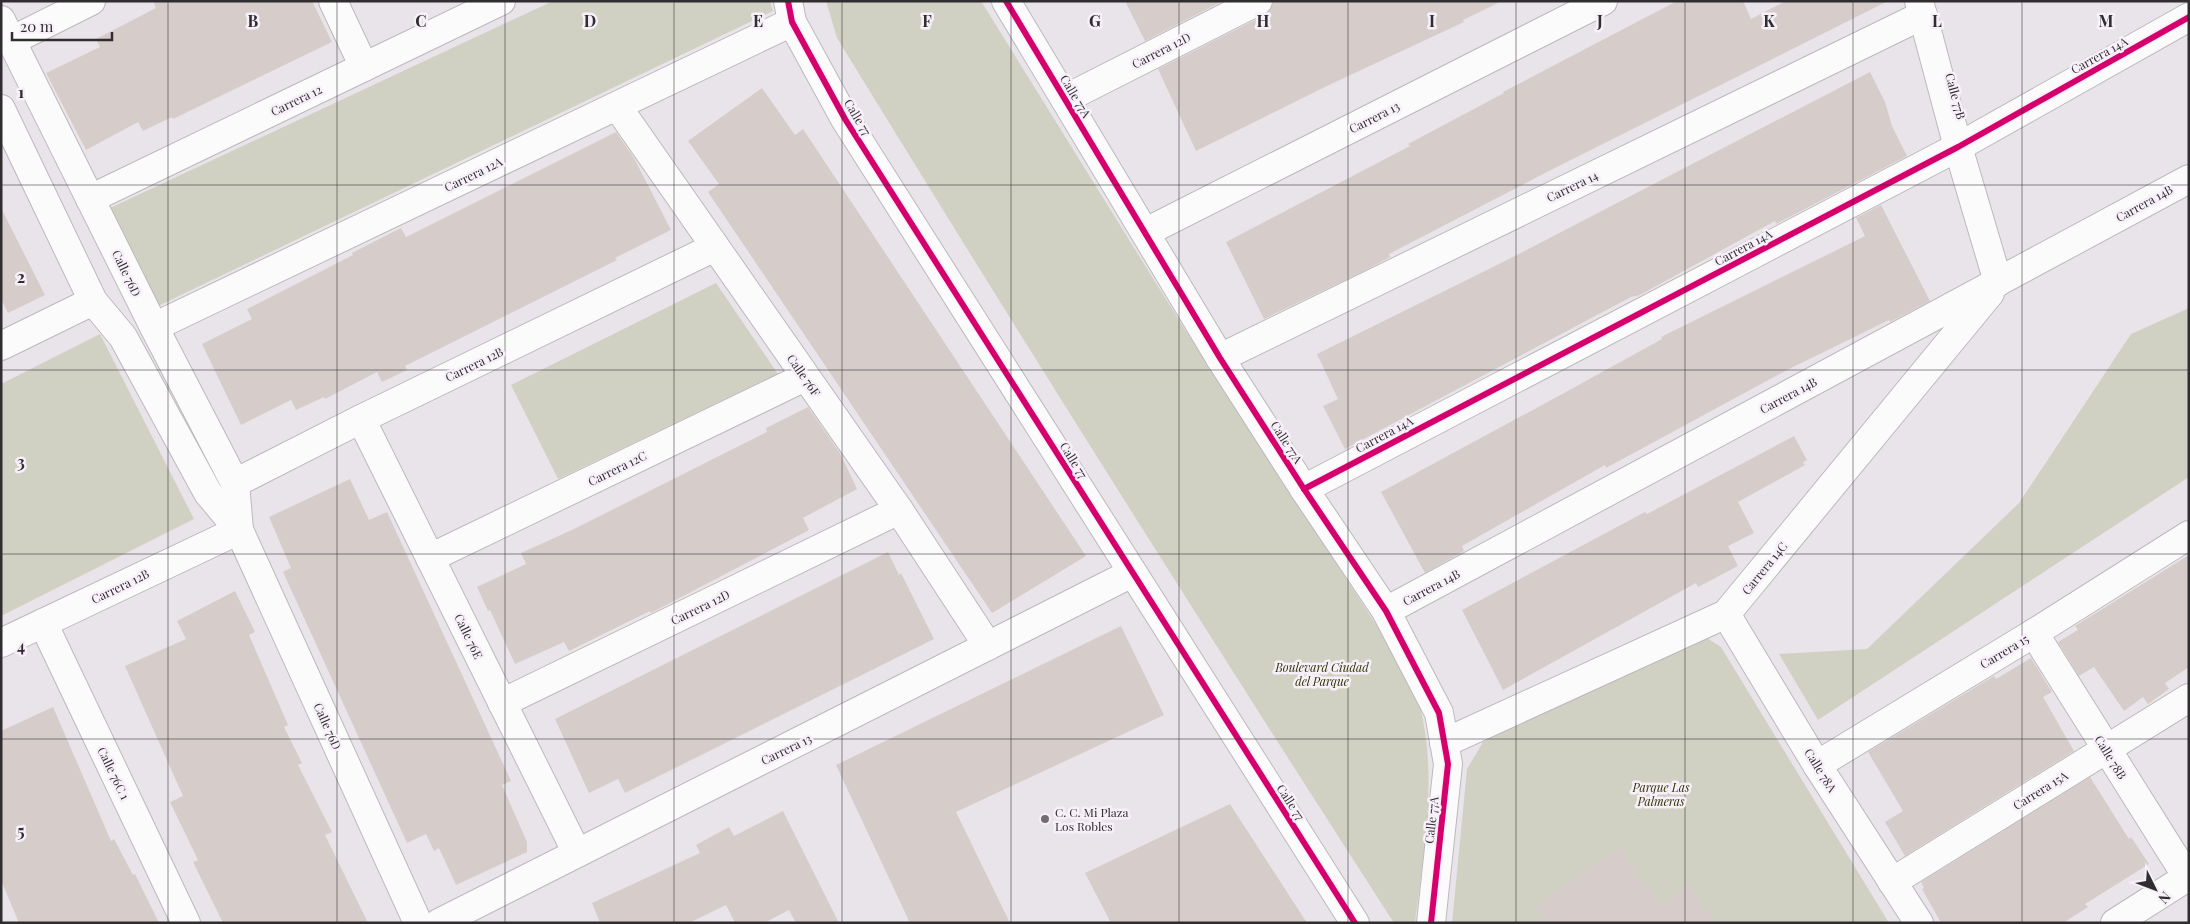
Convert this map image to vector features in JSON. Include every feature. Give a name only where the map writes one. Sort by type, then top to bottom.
[{"type":"street","points":[[6,30],[91,1]]},
{"type":"street","points":[[333,1],[364,67]]},
{"type":"street","name":"Carrera 12","points":[[90,199],[501,1]]},
{"type":"street","name":"Calle 77A","points":[[1006,1],[1220,358],[1304,489],[1386,610],[1439,713],[1448,764],[1431,923]]},
{"type":"street","name":"Carrera 12D","points":[[1065,100],[1258,1]]},
{"type":"street","name":"Carrera 13","points":[[1146,232],[1603,1]]},
{"type":"street","name":"Calle 77B","points":[[1921,8],[1958,147],[1998,282]]},
{"type":"street","name":"Carrera 14","points":[[1220,358],[1921,8]]},
{"type":"street","name":"Carrera 12A","points":[[154,327],[617,106],[790,11]]},
{"type":"street","name":"Calle 77","points":[[790,11],[845,119],[1355,923]]},
{"type":"street","name":"Carrera 14A","points":[[1304,489],[1958,147],[2189,17]]},
{"type":"street","name":"Calle 76D","points":[[6,30],[154,327],[235,483],[239,530]]},
{"type":"street","name":"Calle 76F","points":[[617,106],[899,510],[988,646]]},
{"type":"street","name":"Calle 76D","points":[[1,109],[93,301],[123,337],[208,493],[239,530],[418,923]]},
{"type":"street","name":"Carrera 14B","points":[[1386,610],[2189,179]]},
{"type":"street","name":"Carrera 12B","points":[[235,483],[361,419],[715,247]]},
{"type":"street","name":"Carrera 14C","points":[[1444,743],[1726,614],[1998,282]]},
{"type":"street","points":[[1,346],[93,301]]},
{"type":"street","name":"Carrera 12C","points":[[430,558],[805,377]]},
{"type":"street","name":"Calle 76E","points":[[361,419],[577,853]]},
{"type":"street","name":"Carrera 12D","points":[[502,703],[899,510]]},
{"type":"street","name":"Carrera 12B","points":[[1,644],[239,530]]},
{"type":"street","name":"Carrera 15","points":[[1817,765],[2034,633],[2189,535]]},
{"type":"street","name":"Carrera 13","points":[[439,923],[1132,573]]},
{"type":"street","name":"Calle 78A","points":[[1726,614],[1817,765],[1919,923]]},
{"type":"street","name":"Calle 76C 1","points":[[43,623],[186,923]]},
{"type":"street","name":"Calle 78B","points":[[2034,633],[2188,878]]},
{"type":"street","name":"Carrera 15A","points":[[1892,882],[2189,698]]},
{"type":"street","points":[[2115,923],[2188,878]]},
{"type":"green space","points":[[553,1],[770,1],[773,11],[156,307],[110,208]]},
{"type":"green space","name":"Boulevard Ciudad del Parque","points":[[826,1],[981,1],[1182,325],[1386,640],[1413,686],[1423,721],[1429,778],[1426,836],[1415,923],[1394,923],[1253,703],[1043,371],[837,38]]},
{"type":"green space","points":[[716,283],[778,374],[558,479],[511,385]]},
{"type":"green space","points":[[2189,308],[2189,477],[1818,720],[1779,654],[1867,649],[2019,503],[2131,334]]},
{"type":"green space","points":[[100,334],[194,519],[1,616],[1,384]]},
{"type":"green space","name":"Parque Las Palmeras","points":[[1696,631],[1721,647],[1889,923],[1452,923],[1467,769],[1483,742]]},
{"type":"building","points":[[153,1],[312,1],[332,42],[173,119],[172,117],[143,131],[138,122],[86,150],[46,73],[100,47],[96,39],[156,8]]},
{"type":"building","points":[[1125,1],[1223,1],[1145,41]]},
{"type":"building","points":[[1274,1],[1502,1],[1463,20],[1464,22],[1329,85],[1196,151],[1158,69],[1265,15],[1271,9]]},
{"type":"building","points":[[1677,1],[1743,1],[1751,19],[1786,1],[1888,1],[1547,172],[1389,254],[1390,257],[1364,271],[1264,319],[1226,242],[1410,146],[1408,144],[1503,92]]},
{"type":"building","points":[[1870,72],[1885,102],[1892,126],[1907,156],[1776,224],[1775,221],[1640,295],[1631,297],[1345,449],[1323,406],[1338,399],[1317,354],[1505,261]]},
{"type":"building","points":[[762,88],[795,135],[803,129],[1086,556],[992,613],[708,192],[719,184],[688,141]]},
{"type":"building","points":[[616,132],[634,158],[671,230],[615,258],[617,260],[405,366],[407,370],[382,382],[377,372],[325,399],[324,397],[296,410],[291,400],[241,425],[202,344],[252,319],[247,309],[353,255],[352,253],[401,228],[406,237]]},
{"type":"building","points":[[1881,205],[1930,301],[1890,322],[1889,320],[1787,370],[1606,468],[1605,465],[1462,546],[1464,551],[1425,573],[1381,492],[1662,339],[1661,337],[1865,236],[1856,218]]},
{"type":"building","points":[[1,208],[45,295],[8,313],[1,299]]},
{"type":"building","points":[[808,407],[840,453],[857,489],[803,518],[809,530],[651,613],[650,611],[569,651],[564,642],[515,664],[477,587],[526,564],[521,553],[574,529],[767,432],[766,428]]},
{"type":"building","points":[[1794,436],[1807,460],[1803,462],[1805,465],[1738,502],[1754,533],[1728,546],[1738,566],[1698,587],[1696,583],[1503,690],[1462,610],[1645,512],[1647,514]]},
{"type":"building","points":[[350,479],[369,520],[387,512],[511,781],[502,785],[527,842],[527,852],[456,885],[439,848],[434,851],[426,834],[407,843],[283,572],[291,568],[269,517]]},
{"type":"building","points":[[888,552],[899,575],[901,573],[934,639],[625,793],[618,779],[589,793],[555,719]]},
{"type":"building","points":[[2189,555],[2189,667],[2165,683],[2169,689],[2148,704],[2143,697],[2124,711],[2094,667],[2079,676],[2058,642],[2078,630],[2075,626]]},
{"type":"building","points":[[235,591],[255,632],[249,635],[288,725],[284,727],[302,763],[298,765],[332,832],[325,835],[368,923],[223,923],[193,862],[198,860],[170,802],[183,796],[125,666],[186,639],[177,621]]},
{"type":"building","points":[[1121,626],[1164,715],[956,812],[1010,923],[910,923],[836,765]]},
{"type":"building","points":[[2031,658],[2052,692],[2043,697],[2074,751],[1905,856],[1885,822],[1903,811],[1868,752],[1994,676],[1996,679]]},
{"type":"building","points":[[53,707],[111,841],[114,839],[133,875],[135,874],[159,923],[19,923],[1,880],[1,731]]},
{"type":"building","points":[[2090,777],[2129,839],[2131,837],[2149,864],[2085,904],[2088,907],[2063,923],[1941,923],[1922,889],[1924,888],[1921,882]]},
{"type":"building","points":[[1230,804],[1307,923],[1111,923],[1085,873]]},
{"type":"building","points":[[783,811],[839,923],[796,923],[789,910],[764,923],[735,923],[726,905],[689,923],[600,923],[592,903],[700,853],[696,845],[729,827],[734,836]]},
{"type":"building","points":[[1618,847],[1661,906],[1688,885],[1717,923],[1546,923],[1535,907]]},
{"type":"cycle path","points":[[788,1],[792,22],[845,119],[1355,923]]},
{"type":"cycle path","points":[[1006,1],[1220,358],[1304,489],[1386,611],[1439,713],[1448,764],[1431,923]]},
{"type":"cycle path","points":[[1304,489],[1958,147],[2189,17]]},
{"type":"place","name":"C. C. Mi Plaza Los Robles","points":[[1045,819]]}]
